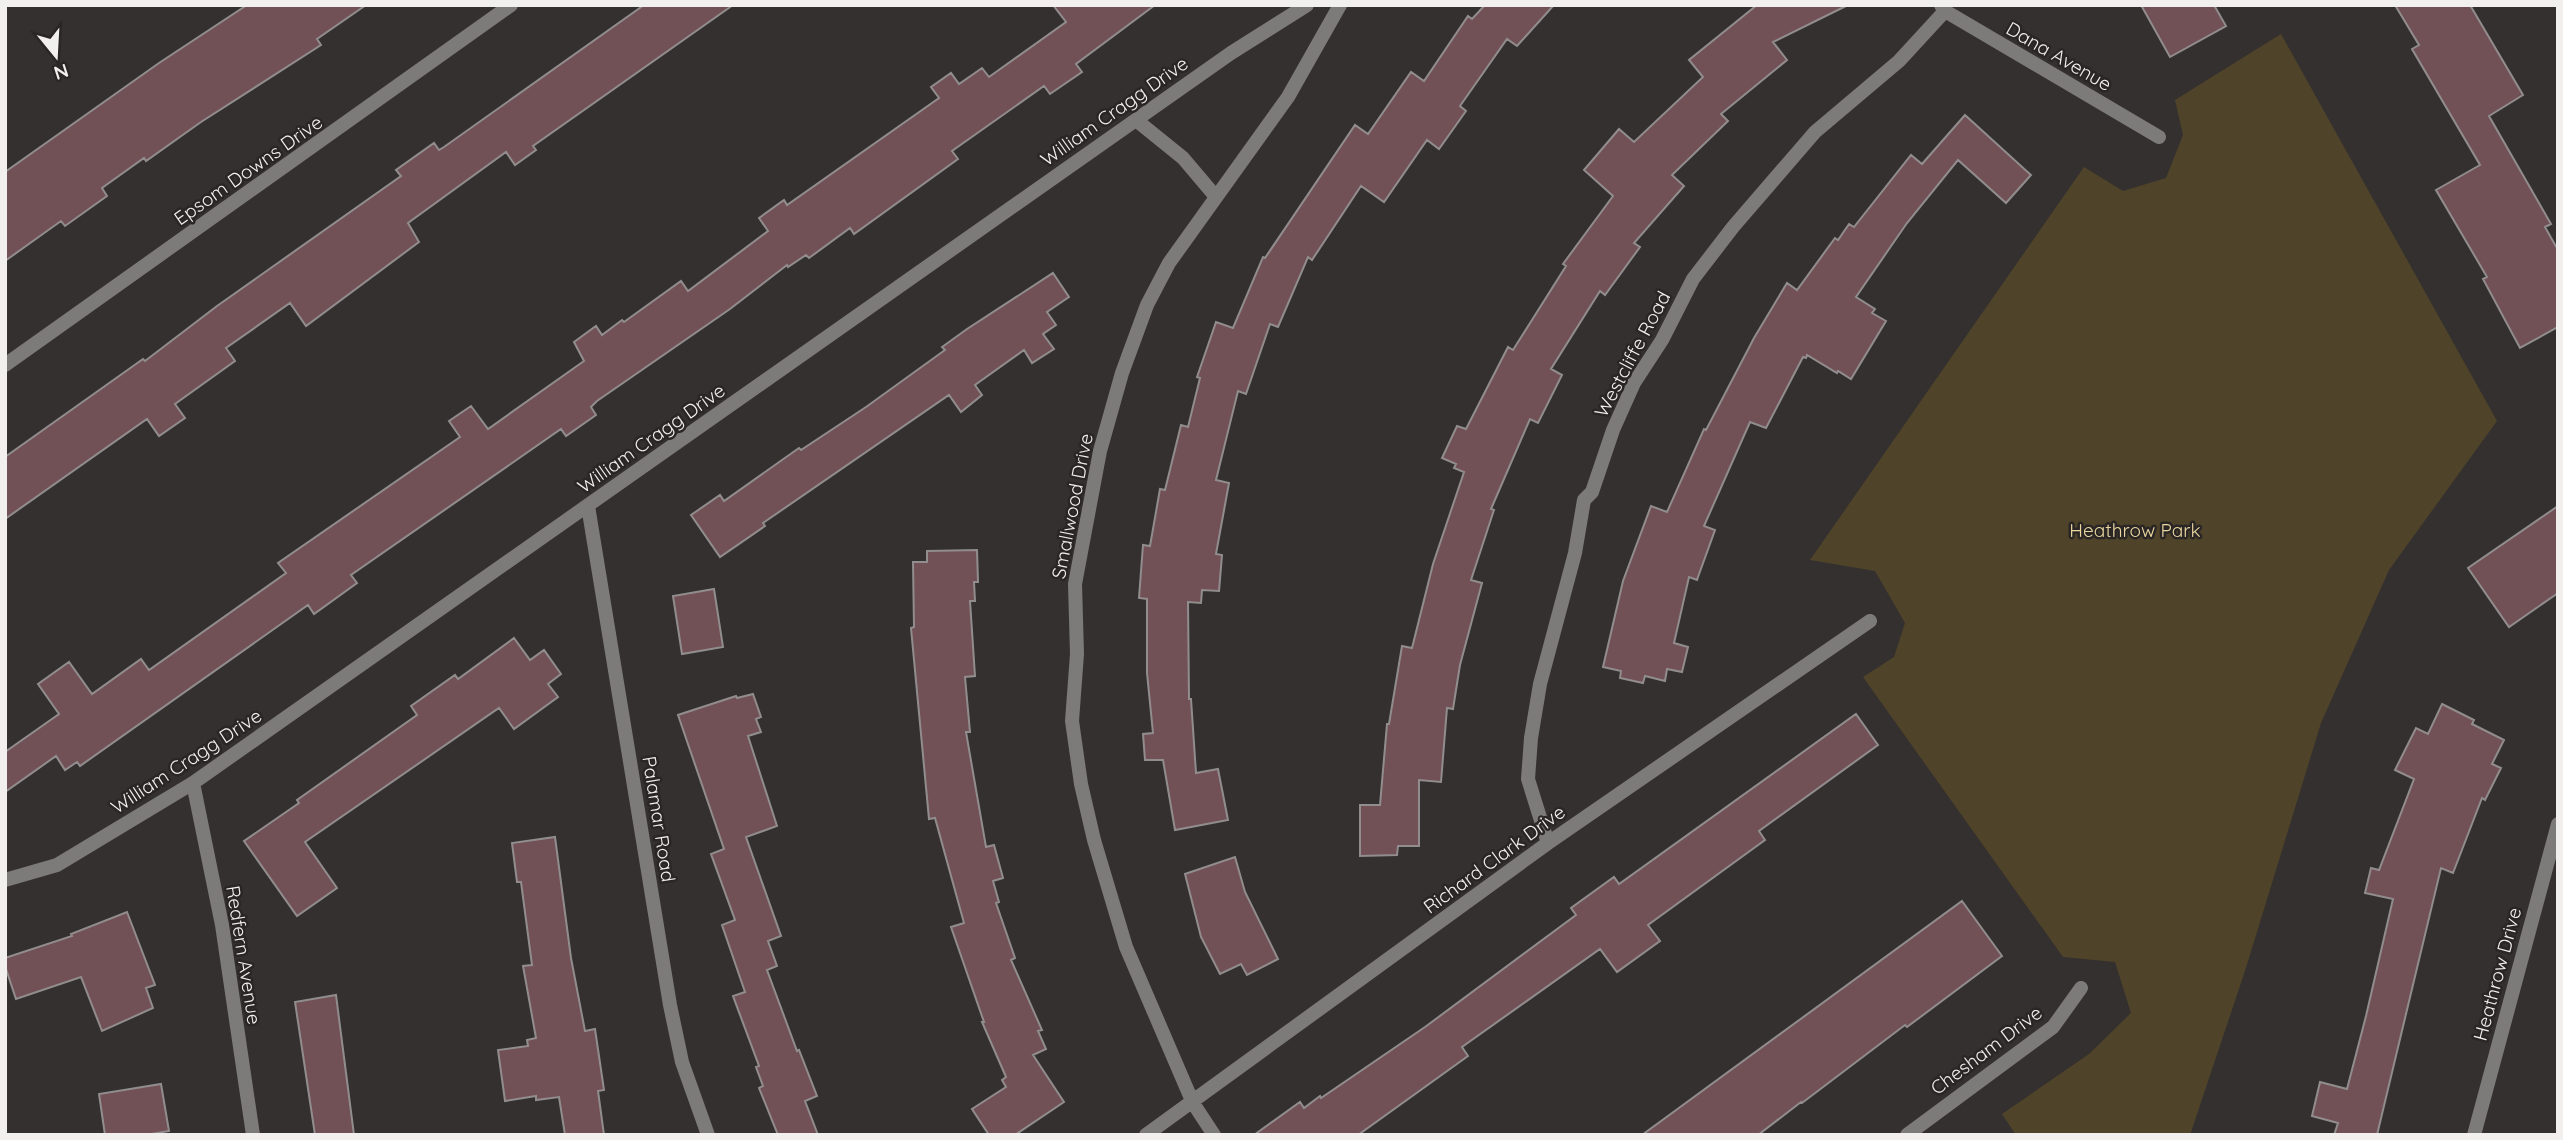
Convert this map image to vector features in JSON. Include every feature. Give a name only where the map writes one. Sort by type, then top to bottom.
[{"type":"street","name":"Epsom Downs Drive","points":[[5,365],[512,5]]},
{"type":"street","name":"William Cragg Drive","points":[[5,880],[57,865],[193,783],[1231,53],[1307,5]]},
{"type":"street","name":"Smallwood Drive","points":[[1214,1135],[1193,1102],[1126,947],[1094,840],[1081,784],[1072,721],[1077,654],[1076,584],[1100,451],[1122,373],[1147,305],[1169,263],[1288,97],[1340,5]]},
{"type":"street","name":"Dana Avenue","points":[[1943,8],[2159,137]]},
{"type":"street","name":"Westcliffe Road","points":[[1548,843],[1528,779],[1531,738],[1540,684],[1575,553],[1584,500],[1592,492],[1613,430],[1634,383],[1662,340],[1693,279],[1733,227],[1815,132],[1899,61],[1943,8]]},
{"type":"street","points":[[1136,120],[1183,158],[1216,197]]},
{"type":"street","name":"Palamar Road","points":[[588,506],[670,1005],[682,1062],[708,1135]]},
{"type":"street","name":"Richard Clark Drive","points":[[1146,1135],[1548,843],[1870,621]]},
{"type":"street","name":"Redfern Avenue","points":[[193,783],[222,925],[253,1135]]},
{"type":"street","name":"Heathrow Drive","points":[[2474,1135],[2558,824]]},
{"type":"street","name":"Chesham Drive","points":[[1907,1135],[2053,1027],[2081,988]]},
{"type":"green space","name":"Heathrow Park","points":[[2281,34],[2497,421],[2389,570],[2321,723],[2245,971],[2190,1135],[2016,1135],[2002,1114],[2089,1054],[2131,1013],[2115,962],[2063,957],[1863,677],[1894,657],[1905,623],[1875,571],[1810,560],[2084,167],[2123,191],[2166,178],[2183,135],[2175,100]]},
{"type":"building","points":[[247,5],[366,5],[317,39],[321,45],[201,122],[146,161],[144,158],[102,188],[107,196],[65,226],[61,221],[5,261],[5,172],[159,63]]},
{"type":"building","points":[[644,5],[733,5],[533,146],[536,150],[515,165],[506,152],[408,223],[419,242],[306,326],[290,303],[226,348],[235,361],[175,404],[185,418],[159,436],[147,419],[5,519],[5,457],[143,359],[145,361],[217,306],[401,176],[396,170],[434,143],[439,150],[444,147]]},
{"type":"building","points":[[1053,5],[1155,5],[1076,64],[1082,72],[1050,94],[1044,86],[952,151],[958,159],[854,234],[850,228],[809,258],[806,255],[788,267],[787,265],[730,309],[597,401],[591,407],[596,415],[566,436],[561,429],[351,575],[357,583],[314,614],[308,605],[80,766],[77,762],[65,770],[56,756],[5,792],[5,752],[59,714],[38,684],[69,662],[92,694],[141,659],[149,670],[286,573],[278,563],[460,437],[449,421],[471,406],[488,429],[584,361],[574,342],[596,326],[602,335],[681,281],[688,291],[768,231],[759,218],[784,200],[787,205],[939,98],[931,87],[951,73],[959,84],[982,68],[989,77],[1066,22]]},
{"type":"building","points":[[1485,5],[1554,5],[1517,46],[1507,39],[1460,106],[1466,111],[1439,149],[1427,140],[1384,202],[1361,186],[1312,260],[1308,257],[1278,327],[1270,324],[1246,394],[1238,391],[1216,480],[1229,483],[1216,554],[1222,555],[1219,591],[1202,590],[1201,603],[1188,602],[1189,699],[1196,773],[1218,769],[1228,820],[1175,830],[1163,760],[1145,760],[1143,734],[1153,733],[1147,673],[1147,599],[1139,598],[1143,545],[1150,546],[1160,489],[1165,490],[1181,425],[1188,427],[1200,378],[1197,377],[1216,322],[1233,328],[1263,257],[1265,258],[1355,125],[1368,134],[1411,72],[1424,81],[1468,16],[1472,19]]},
{"type":"building","points":[[1757,5],[1848,5],[1773,42],[1787,60],[1721,114],[1728,121],[1672,175],[1684,186],[1634,243],[1640,247],[1605,295],[1600,291],[1551,369],[1562,375],[1538,423],[1530,419],[1491,509],[1494,510],[1471,580],[1482,583],[1460,665],[1453,709],[1447,708],[1441,782],[1419,780],[1419,846],[1398,846],[1397,855],[1360,856],[1360,805],[1380,805],[1387,724],[1402,646],[1412,648],[1433,564],[1464,472],[1454,468],[1456,464],[1442,458],[1457,426],[1466,429],[1508,347],[1513,350],[1566,266],[1563,264],[1613,196],[1584,170],[1619,129],[1634,142],[1703,77],[1689,60]]},
{"type":"building","points":[[2141,5],[2214,5],[2226,26],[2170,57]]},
{"type":"building","points":[[2395,5],[2470,5],[2523,95],[2489,116],[2551,224],[2545,227],[2558,250],[2558,327],[2520,348],[2483,279],[2487,277],[2436,190],[2480,165],[2412,49],[2419,45]]},
{"type":"building","points":[[1965,115],[2031,175],[2006,203],[1958,160],[1907,223],[1856,297],[1875,309],[1872,313],[1886,321],[1851,379],[1807,355],[1806,358],[1803,357],[1766,428],[1750,422],[1704,526],[1715,530],[1697,580],[1689,577],[1674,643],[1688,647],[1682,672],[1667,669],[1665,681],[1645,676],[1643,683],[1620,678],[1621,671],[1603,667],[1623,581],[1651,506],[1667,512],[1704,429],[1706,430],[1754,338],[1787,283],[1797,290],[1835,238],[1838,240],[1849,224],[1854,227],[1911,155],[1922,164]]},
{"type":"building","points":[[1053,273],[1069,297],[1047,312],[1056,325],[1043,334],[1054,349],[1032,363],[1024,350],[975,385],[982,395],[961,412],[949,395],[763,523],[765,526],[720,557],[691,515],[720,495],[724,501],[799,448],[801,450],[866,407],[945,350],[942,347],[967,329]]},
{"type":"building","points":[[2558,506],[2558,593],[2509,627],[2468,568]]},
{"type":"building","points":[[977,550],[978,582],[974,582],[975,601],[970,601],[975,676],[965,677],[970,732],[966,732],[986,847],[994,845],[1003,878],[993,881],[999,902],[996,903],[1015,958],[1011,960],[1042,1030],[1038,1031],[1046,1049],[1033,1055],[1064,1102],[1015,1135],[989,1135],[972,1109],[1006,1087],[1002,1080],[1006,1077],[982,1022],[951,927],[964,923],[935,818],[929,819],[911,628],[914,627],[913,562],[927,562],[927,551]]},
{"type":"building","points":[[714,589],[723,647],[682,654],[673,596]]},
{"type":"building","points":[[514,638],[530,660],[544,650],[561,674],[548,684],[558,697],[514,729],[499,708],[305,842],[337,888],[297,916],[244,841],[417,715],[411,706],[455,675],[458,679]]},
{"type":"building","points":[[753,694],[761,717],[756,719],[761,732],[748,736],[777,826],[746,837],[781,936],[768,941],[777,966],[767,970],[817,1096],[805,1101],[818,1135],[778,1135],[759,1088],[763,1086],[756,1067],[759,1066],[733,996],[745,992],[722,925],[735,920],[711,854],[724,849],[678,715],[736,696],[737,698]]},
{"type":"building","points":[[2442,704],[2474,720],[2472,724],[2504,740],[2492,764],[2501,768],[2485,800],[2482,798],[2453,873],[2441,868],[2377,1135],[2334,1135],[2338,1123],[2312,1116],[2320,1082],[2347,1089],[2366,1016],[2393,899],[2365,893],[2371,868],[2379,870],[2414,779],[2395,770],[2416,728],[2428,734]]},
{"type":"building","points":[[1856,714],[1878,745],[1759,831],[1765,840],[1648,925],[1660,941],[1617,972],[1600,949],[1462,1047],[1468,1056],[1358,1135],[1254,1135],[1300,1102],[1304,1108],[1320,1096],[1321,1098],[1425,1027],[1576,915],[1571,908],[1614,877],[1619,884]]},
{"type":"building","points":[[555,837],[571,958],[585,1031],[595,1029],[604,1090],[598,1091],[604,1135],[565,1135],[559,1097],[536,1100],[536,1096],[505,1101],[498,1050],[528,1046],[527,1040],[536,1038],[523,966],[532,965],[521,882],[517,882],[512,843]]},
{"type":"building","points":[[1235,857],[1245,892],[1278,959],[1247,975],[1241,964],[1220,974],[1201,937],[1185,874]]},
{"type":"building","points":[[1962,901],[2002,956],[1907,1027],[1905,1025],[1758,1135],[1642,1135]]},
{"type":"building","points":[[127,912],[155,985],[146,988],[153,1008],[102,1031],[81,977],[16,999],[5,958],[72,936],[71,934]]},
{"type":"building","points":[[336,995],[354,1135],[315,1135],[295,1002]]},
{"type":"building","points":[[161,1084],[169,1131],[146,1135],[105,1135],[99,1094]]}]
